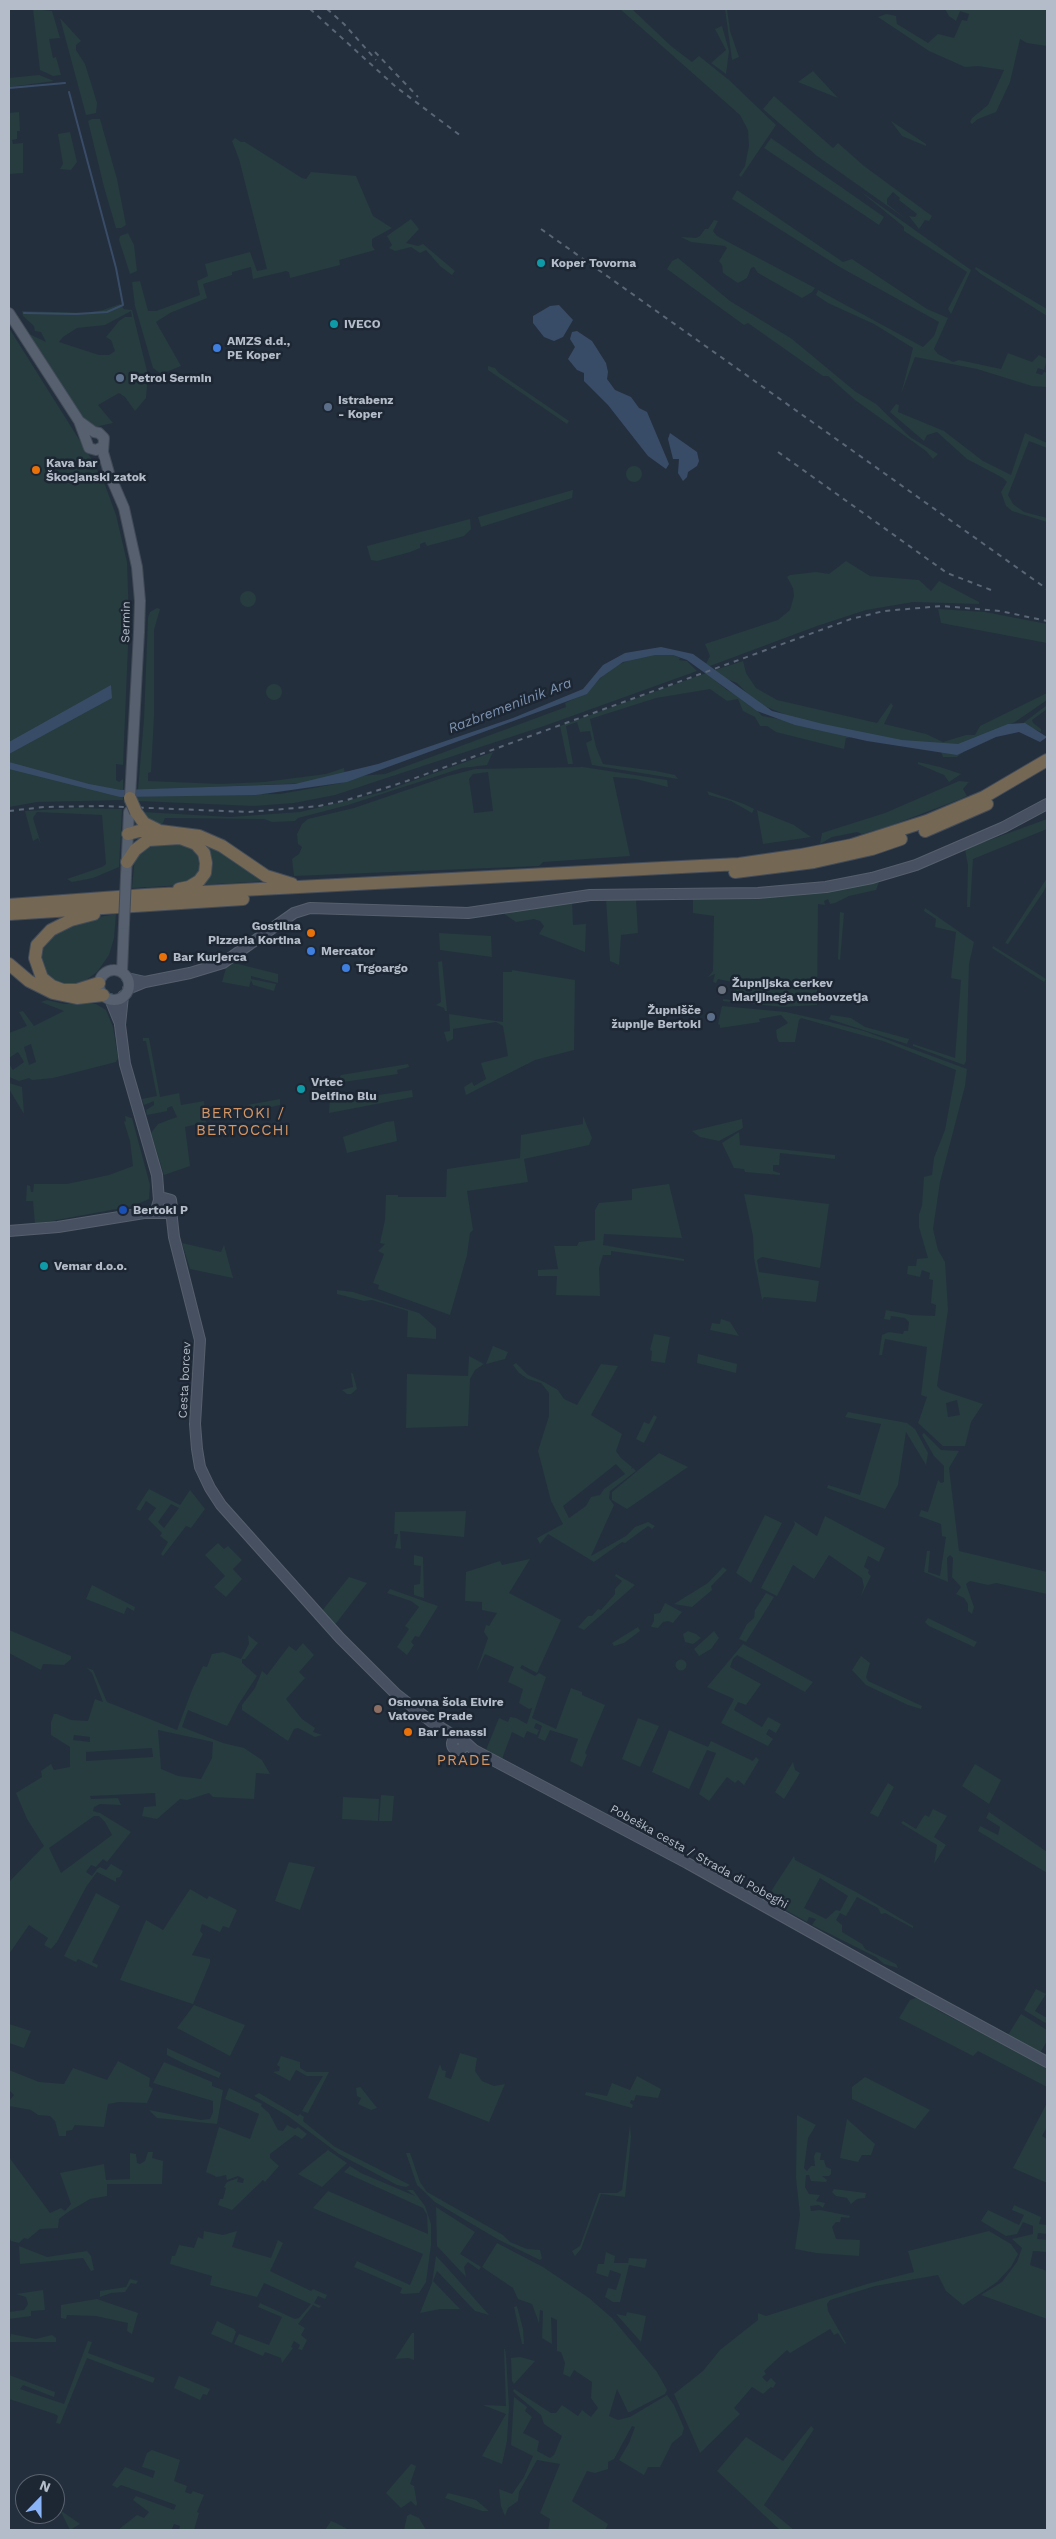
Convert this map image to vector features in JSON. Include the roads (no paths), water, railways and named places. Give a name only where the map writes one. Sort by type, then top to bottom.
[{"type":"highway","points":[[9,905],[145,895],[739,864],[852,845],[927,821],[984,797],[1047,760]]},
{"type":"highway","points":[[9,914],[160,904],[668,877],[784,867],[872,849],[938,826],[1010,792],[1047,770]]},
{"type":"highway","points":[[130,798],[133,812],[144,823],[160,831]]},
{"type":"highway","points":[[128,834],[139,831],[160,831],[200,836],[212,840],[266,876],[309,887]]},
{"type":"highway","points":[[128,834],[148,840],[165,838],[188,840],[201,848],[206,862],[204,873],[199,881],[189,887],[160,890],[145,895]]},
{"type":"highway","points":[[127,862],[135,850],[148,840]]},
{"type":"highway","points":[[104,992],[63,990],[52,986],[42,978],[37,968],[35,958],[37,946],[43,937],[60,924],[71,920],[160,904]]},
{"type":"highway","points":[[9,964],[29,980],[53,993],[77,998],[104,992]]},
{"type":"main road","points":[[9,313],[90,436]]},
{"type":"main road","points":[[90,436],[103,436],[98,448],[87,445],[90,436]]},
{"type":"main road","name":"Sermin","points":[[98,448],[124,508],[131,535],[140,601],[130,798]]},
{"type":"main road","points":[[121,952],[110,970],[104,974],[104,992],[126,993],[121,952],[128,834],[133,812]]},
{"type":"main road","points":[[110,970],[124,975]]},
{"type":"street","points":[[9,1231],[58,1227],[144,1213],[163,1206],[157,1175],[125,1064],[120,1025],[126,993],[145,982],[190,973],[223,963],[294,913],[310,908],[468,913],[590,895],[758,893],[826,887],[872,878],[916,865],[1004,827],[1047,804]]},
{"type":"street","points":[[124,975],[145,982]]},
{"type":"street","points":[[104,992],[120,1025]]},
{"type":"street","name":"Cesta borcev","points":[[163,1206],[174,1237],[200,1340],[196,1424],[200,1466]]},
{"type":"street","name":"Pobeška cesta / Strada di Pobeghi","points":[[200,1466],[218,1502],[304,1601],[396,1694],[447,1732],[458,1744],[474,1750],[687,1863],[1047,2062]]},
{"type":"water","points":[[559,305],[573,320],[563,337],[554,341],[544,337],[533,323],[533,316],[550,306]]},
{"type":"water","points":[[577,331],[592,341],[606,363],[607,379],[615,390],[631,397],[639,408],[647,412],[669,464],[666,469],[648,456],[608,405],[584,381],[584,373],[577,370],[568,359],[575,347],[570,339],[572,332]]},
{"type":"water","points":[[670,433],[697,452],[699,461],[697,466],[688,472],[687,477],[683,481],[678,473],[679,459],[673,459],[668,439]]},
{"type":"water","points":[[661,647],[693,654],[772,711],[823,724],[902,740],[958,744],[1008,724],[1025,723],[1047,737],[1040,742],[1019,732],[996,737],[957,755],[867,741],[795,725],[757,711],[687,660],[673,655],[655,655],[623,662],[600,678],[587,694],[347,782],[256,795],[120,797],[9,769],[9,762],[89,784],[121,790],[295,784],[378,764],[513,718],[583,689],[603,665],[625,653]]},
{"type":"water","points":[[111,685],[112,698],[9,754],[9,742]]},
{"type":"waterway","points":[[9,88],[65,83]]},
{"type":"waterway","points":[[24,313],[76,314],[107,312],[123,305],[116,268],[69,92]]},
{"type":"railway","points":[[310,9],[396,87],[461,136]]},
{"type":"railway","points":[[327,9],[344,24],[376,60]]},
{"type":"railway","points":[[375,52],[418,97]]},
{"type":"railway","points":[[541,229],[1047,589]]},
{"type":"railway","points":[[778,452],[947,573],[991,590]]},
{"type":"railway","points":[[9,811],[44,807],[102,806],[248,812],[319,806],[347,800],[407,781],[851,619],[884,611],[942,606],[1000,611],[1047,621]]},
{"type":"place","name":"Koper Tovorna","points":[[541,263]]},
{"type":"place","name":"IVECO","points":[[334,324]]},
{"type":"place","name":"AMZS d.d., PE Koper","points":[[217,348]]},
{"type":"place","name":"Petrol Sermin","points":[[120,378]]},
{"type":"place","name":"Istrabenz - Koper","points":[[328,407]]},
{"type":"place","name":"Kava bar Škocjanski zatok","points":[[36,470]]},
{"type":"place","name":"Gostilna Pizzeria Kortina","points":[[311,933]]},
{"type":"place","name":"Mercator","points":[[311,951]]},
{"type":"place","name":"Bar Kurjerca","points":[[163,957]]},
{"type":"place","name":"Trgoargo","points":[[346,968]]},
{"type":"place","name":"Župnijska cerkev Marijinega vnebovzetja","points":[[722,990]]},
{"type":"place","name":"Župnišče župnije Bertoki","points":[[711,1017]]},
{"type":"place","name":"Vrtec Delfino Blu","points":[[301,1089]]},
{"type":"place","name":"Bertoki P","points":[[123,1210]]},
{"type":"place","name":"Vemar d.o.o.","points":[[44,1266]]},
{"type":"place","name":"Osnovna šola Elvire Vatovec Prade","points":[[378,1709]]},
{"type":"place","name":"Bar Lenassi","points":[[408,1732]]},
{"type":"district","name":"BERTOKI / BERTOCCHI","points":[[243,1122]]},
{"type":"district","name":"PRADE","points":[[464,1761]]},
{"type":"water label","name":"Razbremenilnik Ara","points":[[510,706]]}]
